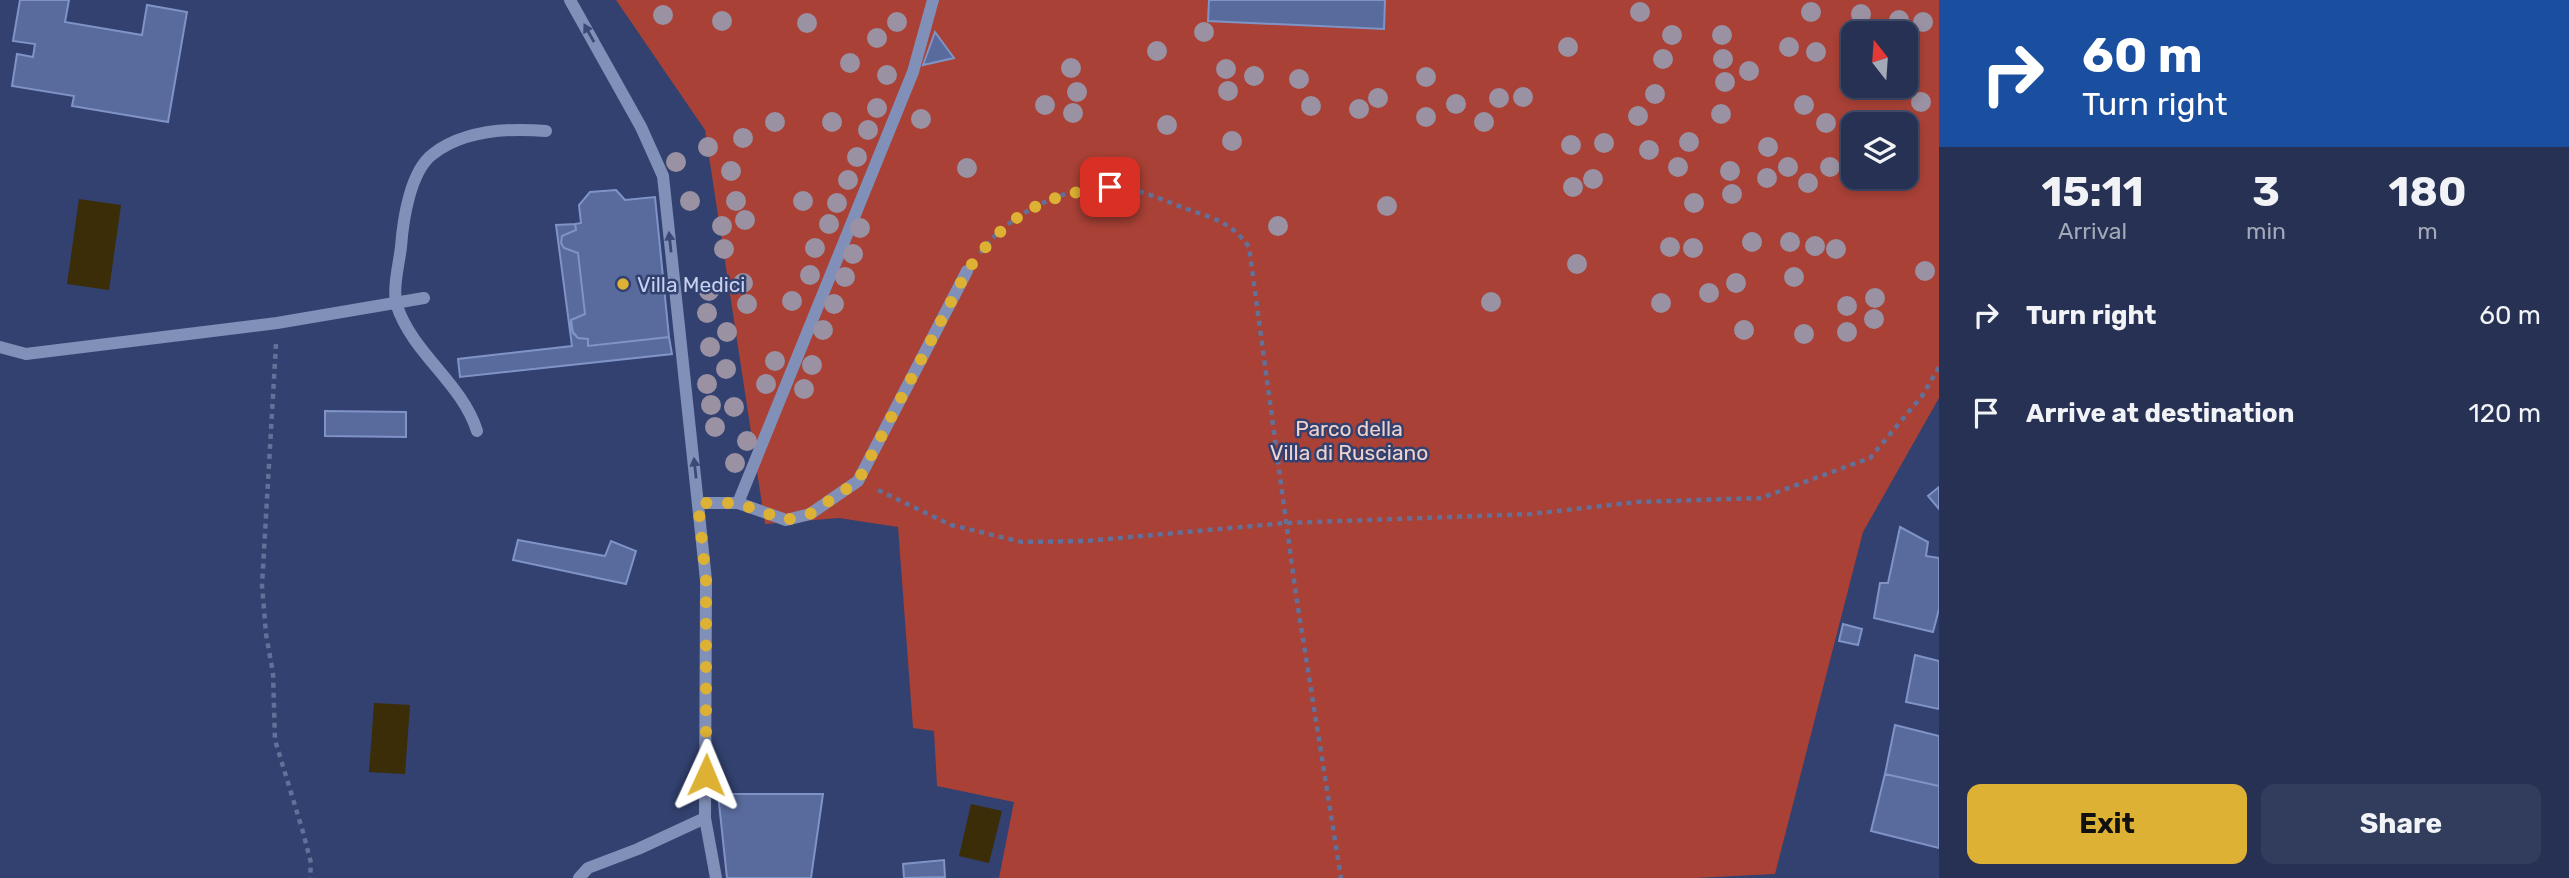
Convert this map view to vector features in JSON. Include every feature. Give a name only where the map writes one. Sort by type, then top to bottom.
[{"type":"street","points":[[570,0],[641,127],[663,176],[706,580],[705,818],[716,878]]},
{"type":"street","points":[[737,503],[913,72],[933,0]]},
{"type":"street","points":[[477,431],[472,414],[410,333],[396,303],[402,231],[410,189],[432,155],[465,137],[520,129],[546,131]]},
{"type":"street","points":[[698,503],[737,503],[786,520],[810,514],[858,481],[967,271]]},
{"type":"street","points":[[0,347],[26,354],[277,323],[424,298]]},
{"type":"street","points":[[579,878],[588,868],[638,849],[705,818]]},
{"type":"path","points":[[967,271],[989,240],[1015,217],[1081,190],[1110,187],[1140,191],[1217,220],[1237,230],[1250,247],[1286,523],[1341,878]]},
{"type":"path","points":[[277,323],[262,586],[266,634],[274,673],[275,740],[311,863],[310,878]]},
{"type":"path","points":[[858,481],[951,525],[1022,542],[1086,541],[1286,523],[1531,514],[1637,502],[1761,498],[1870,458],[1922,396],[1939,367]]},
{"type":"green space","name":"Parco della Villa di Rusciano","points":[[616,0],[1939,0],[1939,398],[1863,532],[1775,874],[1695,878],[999,878],[1014,802],[937,786],[934,731],[913,728],[898,527],[839,518],[765,524],[705,130]]},
{"type":"shaded area","points":[[79,199],[121,205],[109,290],[67,284]]},
{"type":"shaded area","points":[[374,703],[410,705],[405,774],[369,772]]},
{"type":"shaded area","points":[[971,804],[1002,811],[989,863],[959,856]]},
{"type":"building","points":[[20,0],[69,0],[65,22],[142,35],[147,5],[187,12],[168,122],[72,106],[74,96],[12,86],[17,54],[33,57],[35,44],[13,41]]},
{"type":"building","points":[[1209,0],[1385,0],[1384,29],[1208,21]]},
{"type":"building","points":[[935,32],[954,58],[923,65]]},
{"type":"building","name":"Villa Medici","points":[[616,190],[625,200],[655,197],[669,337],[588,346],[588,339],[578,338],[570,328],[571,320],[585,314],[578,253],[564,248],[561,243],[562,236],[576,230],[575,224],[581,223],[579,205],[590,192]]},
{"type":"building","points":[[575,224],[576,230],[562,236],[561,243],[564,248],[578,253],[585,314],[571,320],[573,333],[578,338],[588,339],[588,346],[669,337],[672,354],[460,377],[458,359],[572,346],[556,225]]},
{"type":"building","points":[[325,411],[406,412],[406,437],[325,436]]},
{"type":"building","points":[[1939,487],[1939,509],[1928,496]]},
{"type":"building","points":[[1900,527],[1928,542],[1926,556],[1939,558],[1939,609],[1933,632],[1874,618],[1880,583],[1888,583]]},
{"type":"building","points":[[518,540],[605,556],[611,541],[636,551],[626,584],[513,560]]},
{"type":"building","points":[[1843,624],[1862,629],[1858,645],[1839,641]]},
{"type":"building","points":[[1915,655],[1939,661],[1939,709],[1906,702]]},
{"type":"building","points":[[1895,725],[1939,736],[1939,786],[1885,774]]},
{"type":"building","points":[[1885,774],[1939,786],[1939,848],[1871,831]]},
{"type":"building","points":[[718,794],[823,794],[811,878],[727,878]]},
{"type":"building","points":[[944,860],[945,877],[904,878],[903,864]]},
{"type":"place","name":"Villa Medici","points":[[623,284]]},
{"type":"route","points":[[706,775],[706,580],[698,503],[737,503],[786,520],[810,514],[858,481],[967,271],[989,240],[1015,217],[1046,202],[1081,190],[1110,187]]}]
